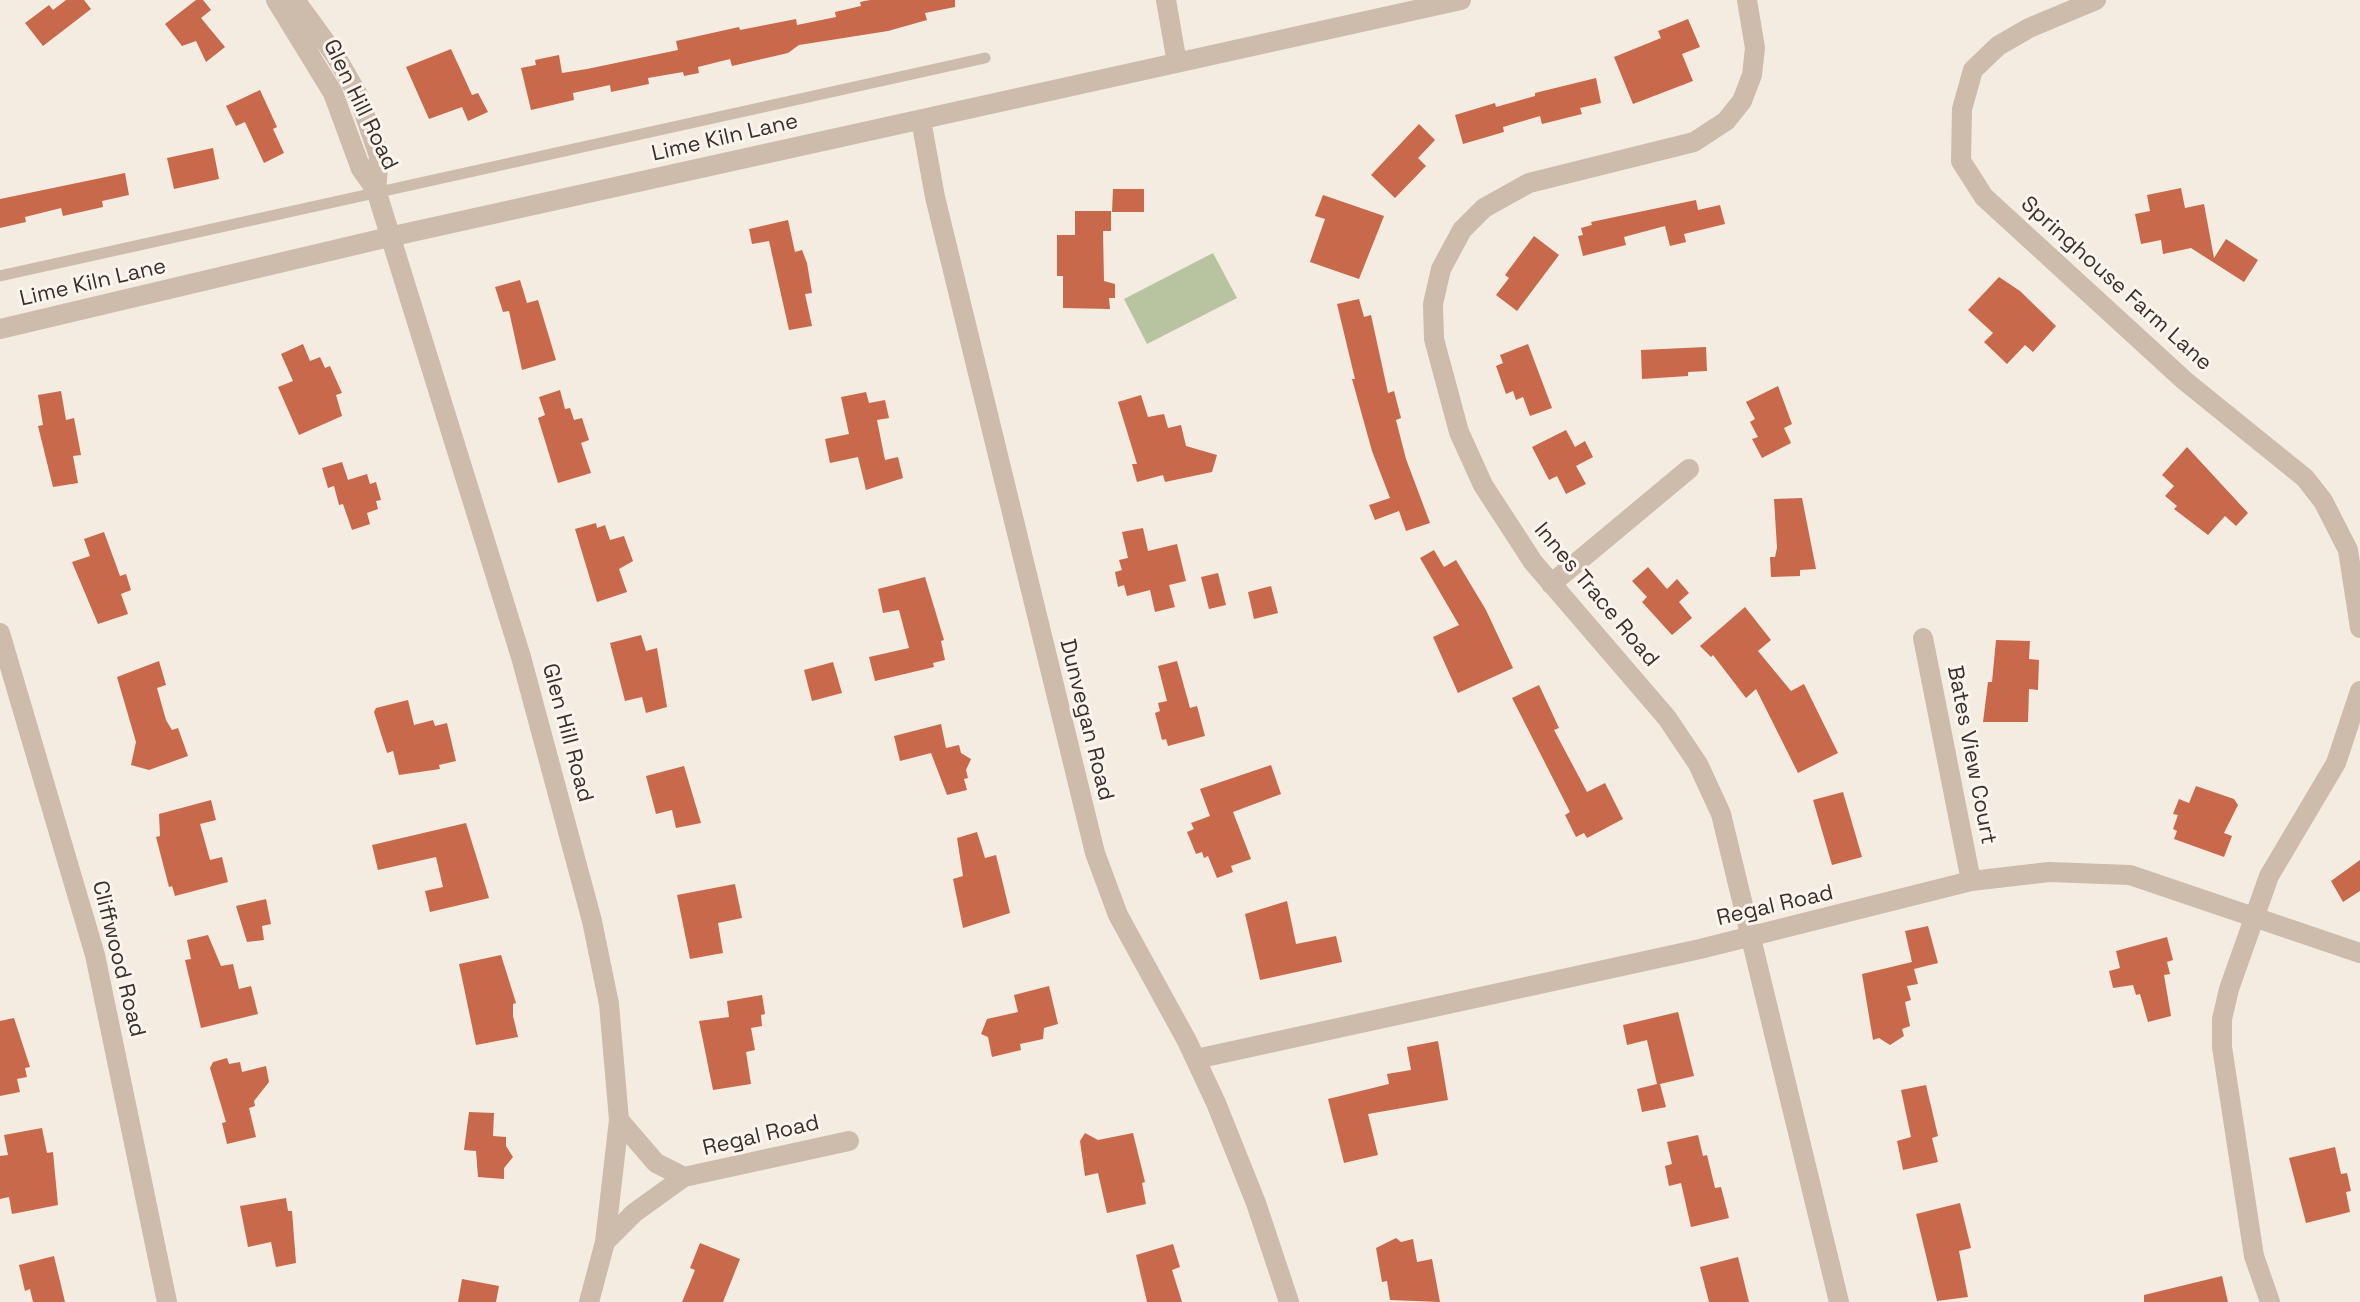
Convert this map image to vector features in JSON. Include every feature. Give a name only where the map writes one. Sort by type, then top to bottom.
[{"type":"street","name":"Glen Hill Road","points":[[276,0],[358,95],[357,124],[379,156],[376,190],[389,237],[521,657],[562,804],[609,1004],[619,1120],[605,1242],[589,1302]]},
{"type":"street","name":"Glen Hill Road","points":[[295,0],[316,45]]},
{"type":"street","points":[[1166,0],[1177,63]]},
{"type":"street","name":"Lime Kiln Lane","points":[[0,329],[389,237],[1461,0]]},
{"type":"street","name":"Innes Trace Road","points":[[1747,0],[1755,62],[1742,101],[1726,121],[1694,142],[1514,189],[1472,218],[1441,269],[1433,304],[1434,339],[1439,367],[1459,432],[1483,485],[1551,584],[1652,699],[1698,764],[1721,814],[1839,1302]]},
{"type":"street","name":"Springhouse Farm Lane","points":[[2096,0],[2029,28],[1998,46],[1973,70],[1962,109],[1961,161],[1984,197],[2185,381],[2305,478],[2323,501],[2348,550],[2360,628]]},
{"type":"street","name":"Dunvegan Road","points":[[921,120],[935,197],[1095,853],[1118,915],[1196,1059],[1256,1203],[1289,1302]]},
{"type":"street","points":[[1551,584],[1689,469]]},
{"type":"street","name":"Cliffwood Road","points":[[0,633],[59,824],[95,955],[167,1302]]},
{"type":"street","name":"Bates View Court","points":[[1923,638],[1971,881]]},
{"type":"street","points":[[2270,1302],[2254,1256],[2222,1047],[2222,1019],[2229,989],[2269,876],[2336,763],[2360,691]]},
{"type":"street","name":"Regal Road","points":[[1196,1059],[1752,936],[1971,881],[2049,872],[2130,875],[2360,953]]},
{"type":"street","name":"Regal Road","points":[[619,1120],[656,1163],[684,1177]]},
{"type":"street","name":"Regal Road","points":[[605,1242],[634,1213],[684,1177],[849,1141]]},
{"type":"lane","points":[[0,276],[376,190],[985,58]]},
{"type":"green space","points":[[1213,253],[1237,298],[1147,344],[1124,299]]},
{"type":"building","points":[[66,0],[84,0],[91,9],[43,46],[25,23],[49,5],[53,10]]},
{"type":"building","points":[[196,0],[203,0],[211,10],[201,18],[225,47],[206,62],[196,41],[182,46],[165,24]]},
{"type":"building","points":[[955,0],[955,7],[925,13],[927,20],[888,31],[799,45],[788,53],[732,66],[730,59],[698,67],[699,73],[684,76],[683,72],[648,78],[649,84],[611,92],[610,85],[573,93],[574,100],[531,110],[521,68],[536,65],[535,60],[559,55],[562,73],[587,69],[678,50],[676,41],[739,27],[740,30],[796,19],[797,25],[836,17],[835,12],[861,6],[860,2]]},
{"type":"building","points":[[1688,19],[1700,47],[1682,54],[1693,81],[1633,104],[1614,57],[1661,38],[1658,31]]},
{"type":"building","points":[[451,49],[472,95],[478,93],[488,112],[468,121],[462,107],[429,119],[406,67]]},
{"type":"building","points":[[1596,78],[1601,103],[1580,108],[1582,114],[1542,124],[1540,116],[1503,127],[1504,132],[1463,144],[1455,115],[1495,103],[1496,107],[1535,96],[1535,93]]},
{"type":"building","points":[[260,90],[277,127],[273,129],[284,153],[264,163],[245,122],[236,126],[226,106]]},
{"type":"building","points":[[1419,124],[1435,140],[1418,158],[1426,166],[1395,198],[1371,175]]},
{"type":"building","points":[[213,148],[219,179],[174,189],[167,158]]},
{"type":"building","points":[[125,173],[129,195],[102,201],[103,207],[63,216],[61,208],[25,217],[26,222],[0,228],[0,199]]},
{"type":"building","points":[[2181,188],[2185,208],[2204,204],[2214,258],[2226,239],[2258,260],[2244,282],[2191,248],[2163,254],[2161,240],[2141,244],[2135,214],[2150,211],[2147,195]]},
{"type":"building","points":[[1113,189],[1144,189],[1144,212],[1112,212]]},
{"type":"building","points":[[1323,195],[1384,216],[1359,279],[1310,262],[1325,219],[1315,216]]},
{"type":"building","points":[[1696,200],[1698,210],[1720,205],[1725,224],[1684,234],[1686,242],[1670,246],[1665,226],[1624,237],[1626,245],[1583,256],[1578,236],[1583,235],[1581,228],[1592,225],[1591,222]]},
{"type":"building","points":[[1075,211],[1111,211],[1111,231],[1103,231],[1104,281],[1115,284],[1115,298],[1109,298],[1110,309],[1063,308],[1063,276],[1057,276],[1057,235],[1075,235]]},
{"type":"building","points":[[788,220],[795,252],[802,250],[807,263],[812,293],[805,294],[812,326],[789,330],[769,241],[752,244],[749,229]]},
{"type":"building","points":[[1534,236],[1559,255],[1517,311],[1496,295],[1509,278],[1505,275]]},
{"type":"building","points":[[1999,277],[2020,291],[2056,326],[2033,352],[2025,345],[2007,364],[1984,342],[1993,333],[1968,310]]},
{"type":"building","points":[[520,280],[527,303],[538,300],[556,360],[522,370],[509,311],[503,312],[495,287]]},
{"type":"building","points":[[1359,299],[1364,317],[1371,315],[1388,393],[1394,391],[1401,418],[1396,420],[1406,459],[1430,523],[1406,531],[1399,511],[1375,520],[1369,505],[1390,498],[1372,451],[1352,379],[1355,379],[1337,304]]},
{"type":"building","points":[[303,344],[310,361],[320,357],[325,368],[330,366],[342,393],[336,395],[342,416],[299,435],[278,387],[293,381],[281,354]]},
{"type":"building","points":[[1528,344],[1552,408],[1530,416],[1523,397],[1516,400],[1513,391],[1506,394],[1496,366],[1503,363],[1500,355]]},
{"type":"building","points":[[1706,347],[1707,371],[1688,372],[1688,376],[1642,379],[1641,350]]},
{"type":"building","points":[[1778,386],[1792,424],[1784,428],[1791,443],[1762,458],[1752,439],[1758,437],[1750,422],[1755,419],[1746,402]]},
{"type":"building","points":[[560,390],[565,409],[570,408],[574,420],[582,418],[589,440],[581,443],[591,473],[558,483],[538,418],[545,415],[539,397]]},
{"type":"building","points":[[61,391],[66,420],[74,418],[81,455],[73,456],[78,483],[53,487],[38,426],[43,425],[38,395]]},
{"type":"building","points":[[866,392],[869,403],[885,400],[889,418],[877,420],[885,460],[898,457],[903,478],[866,490],[858,457],[830,463],[825,439],[849,434],[841,397]]},
{"type":"building","points":[[1141,395],[1148,417],[1164,414],[1168,428],[1181,425],[1186,446],[1217,455],[1212,472],[1165,482],[1163,475],[1137,482],[1132,464],[1137,464],[1118,402]]},
{"type":"building","points":[[1566,430],[1575,447],[1585,441],[1593,457],[1576,466],[1586,484],[1566,494],[1557,476],[1549,480],[1532,447]]},
{"type":"building","points":[[2187,447],[2248,513],[2236,526],[2225,516],[2208,535],[2174,509],[2177,506],[2165,496],[2174,486],[2162,475]]},
{"type":"building","points":[[342,462],[348,480],[367,474],[370,484],[376,482],[381,500],[376,501],[378,509],[367,513],[370,524],[352,530],[343,504],[339,505],[334,486],[328,488],[322,468]]},
{"type":"building","points":[[1802,498],[1816,569],[1800,570],[1800,576],[1771,577],[1770,557],[1775,557],[1777,548],[1774,499]]},
{"type":"building","points":[[596,523],[597,528],[605,525],[610,540],[624,536],[633,561],[619,569],[627,592],[597,602],[575,529]]},
{"type":"building","points":[[1143,528],[1148,551],[1177,544],[1186,581],[1169,585],[1175,607],[1155,612],[1150,590],[1127,596],[1124,585],[1118,587],[1115,572],[1122,570],[1119,560],[1128,558],[1122,532]]},
{"type":"building","points":[[104,532],[120,576],[126,574],[131,590],[121,594],[128,614],[98,624],[72,562],[90,556],[84,539]]},
{"type":"building","points":[[1434,550],[1444,567],[1456,560],[1486,610],[1513,668],[1458,693],[1433,637],[1459,625],[1420,558]]},
{"type":"building","points":[[1648,567],[1667,589],[1677,579],[1689,593],[1679,602],[1692,618],[1672,635],[1642,602],[1647,597],[1632,581]]},
{"type":"building","points":[[1218,573],[1226,605],[1209,609],[1201,577]]},
{"type":"building","points":[[925,577],[944,640],[941,641],[945,660],[933,663],[934,667],[875,681],[869,657],[909,648],[899,610],[883,613],[878,589]]},
{"type":"building","points":[[1271,586],[1278,613],[1254,619],[1248,592]]},
{"type":"building","points":[[1745,607],[1771,640],[1758,651],[1791,691],[1804,684],[1838,753],[1798,773],[1756,689],[1746,698],[1713,655],[1711,657],[1700,646]]},
{"type":"building","points":[[641,635],[646,651],[657,648],[667,707],[646,713],[642,697],[625,701],[610,643]]},
{"type":"building","points":[[1996,640],[2030,641],[2029,659],[2039,660],[2038,690],[2029,689],[2028,722],[1983,722],[1988,682],[1992,682]]},
{"type":"building","points":[[159,661],[166,685],[157,688],[166,720],[172,730],[178,728],[188,756],[149,770],[131,765],[136,742],[117,677]]},
{"type":"building","points":[[1177,661],[1190,708],[1197,706],[1205,736],[1168,746],[1166,739],[1162,740],[1155,713],[1160,711],[1158,703],[1167,701],[1158,666]]},
{"type":"building","points":[[833,662],[842,693],[812,701],[804,670]]},
{"type":"building","points":[[1539,685],[1559,728],[1554,730],[1587,792],[1605,783],[1623,819],[1587,838],[1584,833],[1576,837],[1565,815],[1570,812],[1512,698]]},
{"type":"building","points":[[408,700],[414,725],[433,720],[435,726],[447,723],[456,761],[439,765],[440,769],[399,775],[393,751],[387,753],[374,712],[376,708]]},
{"type":"building","points":[[941,724],[946,748],[959,745],[961,753],[971,759],[966,770],[968,778],[964,779],[967,790],[947,795],[931,753],[900,761],[894,736]]},
{"type":"building","points":[[1271,765],[1281,794],[1233,812],[1251,859],[1231,866],[1233,872],[1217,878],[1208,856],[1204,858],[1202,852],[1196,854],[1187,832],[1194,829],[1191,823],[1210,816],[1200,789]]},
{"type":"building","points":[[684,766],[701,823],[676,828],[672,810],[656,814],[646,776]]},
{"type":"building","points":[[2196,786],[2234,799],[2238,805],[2224,833],[2232,836],[2224,857],[2174,839],[2177,831],[2173,829],[2178,815],[2173,814],[2179,799],[2189,803]]},
{"type":"building","points":[[1843,792],[1862,857],[1832,865],[1813,800]]},
{"type":"building","points":[[211,800],[216,820],[200,824],[210,860],[222,857],[228,882],[175,896],[172,886],[169,887],[156,837],[160,836],[159,814]]},
{"type":"building","points":[[466,823],[489,898],[430,912],[425,891],[443,887],[436,857],[378,870],[372,845]]},
{"type":"building","points":[[977,832],[985,858],[996,855],[1010,913],[963,928],[953,879],[963,876],[957,838]]},
{"type":"building","points":[[2360,860],[2360,891],[2343,902],[2331,881]]},
{"type":"building","points":[[735,884],[742,918],[718,923],[723,953],[690,959],[677,895]]},
{"type":"building","points":[[266,899],[271,924],[262,926],[264,940],[247,942],[236,906]]},
{"type":"building","points":[[1287,901],[1296,944],[1336,936],[1342,962],[1260,980],[1245,914]]},
{"type":"building","points":[[1928,926],[1938,963],[1914,969],[1918,984],[1907,986],[1911,1000],[1905,1002],[1910,1026],[1902,1029],[1904,1036],[1890,1045],[1879,1038],[1873,1040],[1862,974],[1912,962],[1905,931]]},
{"type":"building","points":[[208,935],[221,966],[233,964],[239,989],[251,986],[258,1014],[201,1028],[185,960],[191,959],[187,940]]},
{"type":"building","points":[[2167,937],[2173,960],[2167,962],[2170,974],[2164,975],[2171,1016],[2148,1022],[2140,994],[2136,995],[2133,985],[2113,988],[2109,971],[2120,968],[2116,951]]},
{"type":"building","points":[[501,955],[516,1003],[513,1004],[513,1016],[518,1037],[476,1045],[459,964]]},
{"type":"building","points":[[1049,986],[1058,1024],[1044,1028],[1043,1039],[1020,1044],[1021,1050],[992,1057],[988,1037],[981,1034],[987,1019],[1018,1012],[1014,995]]},
{"type":"building","points":[[762,995],[765,1014],[761,1015],[762,1026],[751,1028],[755,1050],[746,1052],[751,1084],[713,1090],[699,1021],[729,1017],[727,1001]]},
{"type":"building","points":[[1678,1012],[1694,1076],[1660,1084],[1666,1107],[1642,1112],[1637,1089],[1657,1084],[1647,1040],[1627,1045],[1623,1025]]},
{"type":"building","points":[[14,1018],[30,1067],[25,1068],[27,1077],[17,1079],[20,1092],[0,1096],[0,1021]]},
{"type":"building","points":[[1438,1041],[1448,1100],[1368,1114],[1378,1155],[1344,1163],[1328,1099],[1389,1084],[1387,1074],[1411,1070],[1407,1047]]},
{"type":"building","points":[[227,1058],[229,1064],[240,1062],[242,1072],[266,1066],[269,1082],[254,1101],[255,1106],[249,1108],[256,1137],[227,1144],[222,1123],[226,1122],[210,1068],[213,1062]]},
{"type":"building","points":[[1926,1085],[1938,1136],[1932,1138],[1938,1162],[1903,1170],[1897,1141],[1911,1137],[1901,1090]]},
{"type":"building","points":[[469,1112],[494,1113],[493,1136],[506,1137],[506,1146],[513,1157],[504,1168],[504,1179],[478,1177],[476,1151],[464,1150]]},
{"type":"building","points":[[42,1128],[47,1153],[53,1152],[58,1205],[12,1214],[9,1197],[0,1199],[0,1156],[8,1155],[4,1135]]},
{"type":"building","points":[[1085,1133],[1098,1140],[1133,1133],[1145,1182],[1142,1183],[1146,1204],[1107,1213],[1098,1173],[1085,1176],[1080,1141]]},
{"type":"building","points":[[1698,1135],[1703,1156],[1707,1155],[1715,1188],[1721,1187],[1729,1218],[1691,1227],[1681,1183],[1669,1186],[1665,1166],[1672,1164],[1667,1142]]},
{"type":"building","points":[[2335,1147],[2341,1174],[2347,1173],[2351,1191],[2346,1192],[2350,1212],[2306,1223],[2289,1158]]},
{"type":"building","points":[[286,1198],[288,1211],[292,1211],[296,1263],[276,1267],[271,1242],[248,1247],[240,1206]]},
{"type":"building","points":[[1960,1203],[1971,1248],[1959,1251],[1968,1297],[1937,1301],[1916,1214]]},
{"type":"building","points":[[1396,1238],[1401,1242],[1413,1239],[1417,1262],[1432,1259],[1440,1302],[1390,1300],[1387,1281],[1382,1282],[1376,1248]]},
{"type":"building","points":[[700,1243],[740,1259],[723,1302],[682,1302],[695,1270],[690,1268]]},
{"type":"building","points":[[1173,1244],[1180,1267],[1172,1270],[1182,1302],[1147,1302],[1136,1255]]},
{"type":"building","points":[[54,1256],[65,1302],[33,1302],[30,1289],[25,1291],[19,1265]]},
{"type":"building","points":[[1738,1257],[1749,1302],[1709,1302],[1700,1267]]},
{"type":"building","points":[[2222,1276],[2228,1302],[2144,1302],[2144,1295]]},
{"type":"building","points":[[462,1279],[499,1286],[496,1302],[458,1302]]}]
